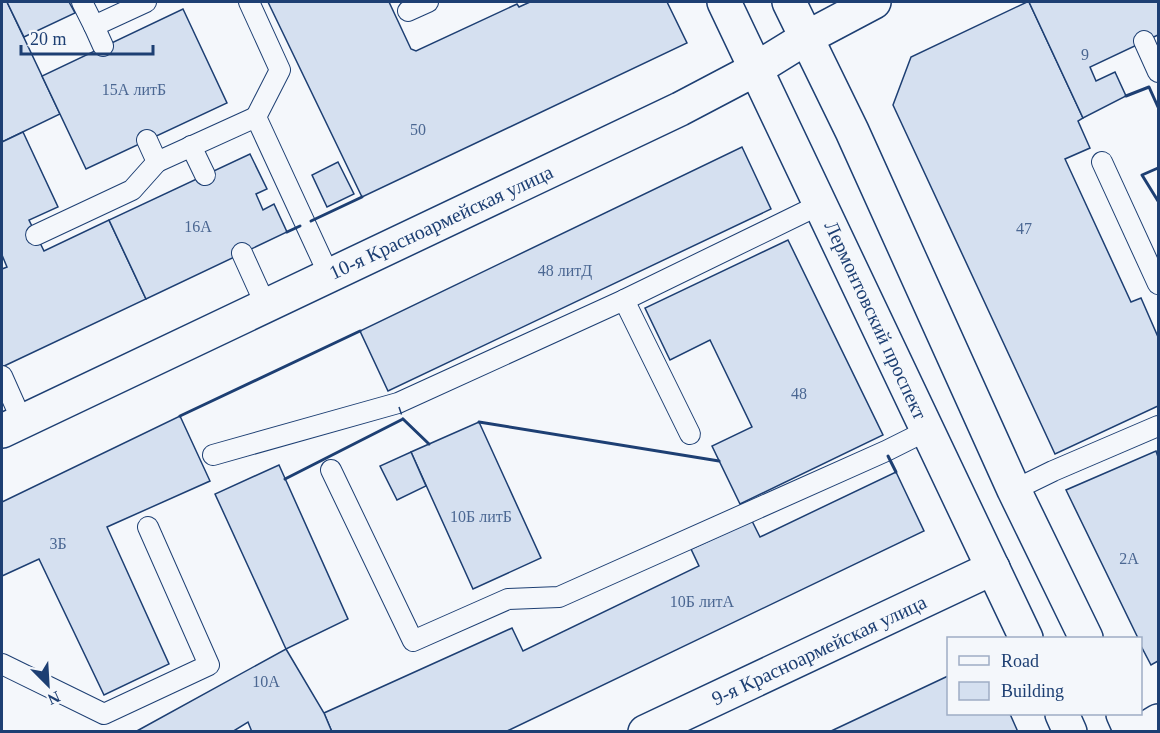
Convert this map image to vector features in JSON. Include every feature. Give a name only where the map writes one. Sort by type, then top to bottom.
[{"type":"main road","name":"Лермонтовский проспект","points":[[724,2],[1025,637]]},
{"type":"main road","points":[[789,2],[852,131],[1014,490],[1085,637]]},
{"type":"main road","name":"10-я Красноармейская улица","points":[[12,426],[680,109],[874,2]]},
{"type":"main road","name":"9-я Красноармейская улица","points":[[645,732],[993,568]]},
{"type":"main road","points":[[1062,715],[1070,732]]},
{"type":"main road","points":[[1123,715],[1131,732]]},
{"type":"main road","points":[[1140,732],[1158,722]]},
{"type":"lane","points":[[82,2],[103,46]]},
{"type":"lane","points":[[94,26],[146,2]]},
{"type":"lane","points":[[36,235],[132,190],[157,162],[256,117],[280,70],[249,2]]},
{"type":"lane","points":[[408,11],[428,2]]},
{"type":"lane","points":[[1144,41],[1158,72]]},
{"type":"lane","points":[[256,117],[329,275]]},
{"type":"lane","points":[[147,140],[157,162]]},
{"type":"lane","points":[[191,146],[205,175]]},
{"type":"lane","points":[[1102,162],[1158,284]]},
{"type":"lane","points":[[213,455],[398,403],[624,300],[821,204]]},
{"type":"lane","points":[[242,253],[266,306]]},
{"type":"lane","points":[[624,300],[690,434]]},
{"type":"lane","points":[[2,376],[12,426]]},
{"type":"lane","points":[[1014,490],[1158,426]]},
{"type":"lane","points":[[331,470],[413,641],[508,599],[559,597],[886,451],[928,430]]},
{"type":"lane","points":[[2,664],[104,714],[209,665],[148,527]]},
{"type":"building","points":[[2,2],[7,2],[60,114],[2,142]]},
{"type":"building","points":[[7,2],[69,2],[75,13],[24,37]]},
{"type":"building","points":[[268,2],[389,2],[411,49],[416,51],[517,4],[519,7],[530,2],[667,2],[687,43],[362,197]]},
{"type":"building","points":[[1029,2],[1083,118],[1078,121],[1090,148],[1065,159],[1131,302],[1141,298],[1158,337],[1158,406],[1055,454],[893,105],[911,57]]},
{"type":"building","points":[[1029,2],[1158,2],[1158,35],[1090,67],[1096,81],[1115,72],[1126,96],[1083,118]]},
{"type":"building","points":[[183,9],[227,103],[86,169],[42,76]]},
{"type":"building","points":[[23,132],[58,207],[29,220],[44,251],[109,220],[146,299],[2,367],[2,269],[7,267],[2,255],[2,142]]},
{"type":"building","points":[[742,147],[771,209],[388,391],[360,331]]},
{"type":"building","points":[[250,154],[267,189],[256,194],[263,210],[274,204],[287,232],[146,299],[109,220]]},
{"type":"building","points":[[338,162],[354,194],[327,207],[312,175]]},
{"type":"building","points":[[788,240],[883,435],[740,504],[712,446],[752,427],[710,340],[670,360],[645,308]]},
{"type":"building","points":[[180,416],[210,481],[107,527],[169,664],[104,695],[39,559],[2,576],[2,502]]},
{"type":"building","points":[[479,422],[541,558],[473,589],[411,452]]},
{"type":"building","points":[[1156,451],[1158,457],[1158,661],[1151,665],[1142,648],[1142,637],[1138,637],[1066,490]]},
{"type":"building","points":[[411,452],[426,486],[397,500],[380,466]]},
{"type":"building","points":[[279,465],[348,619],[286,649],[215,494]]},
{"type":"building","points":[[896,472],[924,531],[505,732],[332,732],[324,713],[512,628],[523,651],[699,566],[691,549],[752,521],[760,537]]},
{"type":"building","points":[[286,649],[324,713],[332,732],[252,732],[248,722],[232,732],[135,732]]},
{"type":"building","points":[[947,676],[947,715],[1010,715],[1018,732],[829,732]]},
{"type":"fence","points":[[399,407],[403,419]]},
{"type":"wall","points":[[1126,96],[1149,87],[1158,107]]},
{"type":"wall","points":[[1158,168],[1142,175],[1158,201]]},
{"type":"wall","points":[[311,221],[362,197]]},
{"type":"wall","points":[[287,232],[300,226]]},
{"type":"wall","points":[[180,416],[360,331]]},
{"type":"wall","points":[[285,479],[403,419],[429,444]]},
{"type":"wall","points":[[479,422],[719,461]]},
{"type":"wall","points":[[888,456],[896,472]]}]
